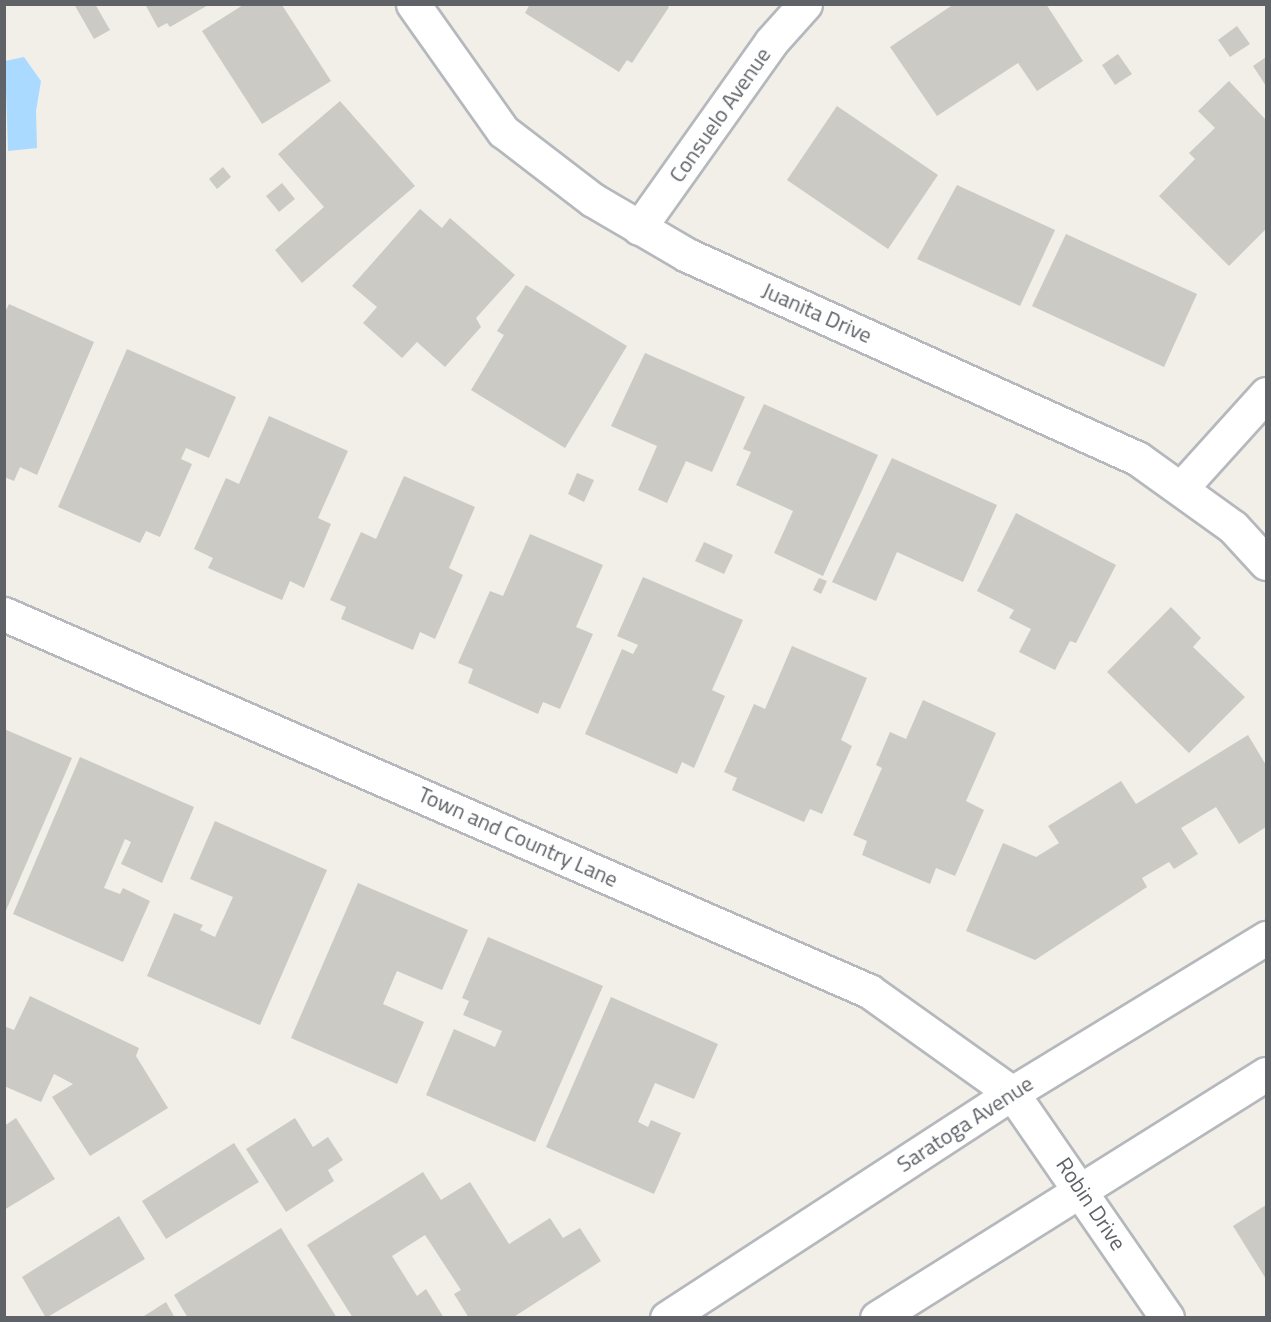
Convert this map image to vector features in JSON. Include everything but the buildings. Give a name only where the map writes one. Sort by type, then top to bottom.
[{"type":"street","name":"Juanita Drive","points":[[413,4],[503,131],[639,228],[687,255],[1137,458],[1183,486],[1233,526],[1266,563]]},
{"type":"street","name":"Consuelo Avenue","points":[[639,228],[771,42],[805,4]]},
{"type":"street","points":[[1183,486],[1266,394]]},
{"type":"street","name":"Town and Country Lane","points":[[4,614],[869,991],[1012,1093]]},
{"type":"street","name":"Saratoga Avenue","points":[[667,1317],[1012,1093],[1266,938]]},
{"type":"street","points":[[877,1317],[1266,1074]]},
{"type":"street","name":"Robin Drive","points":[[1012,1093],[1082,1189],[1167,1317]]},
{"type":"water","points":[[24,57],[41,81],[36,111],[37,148],[8,151],[5,61]]}]
